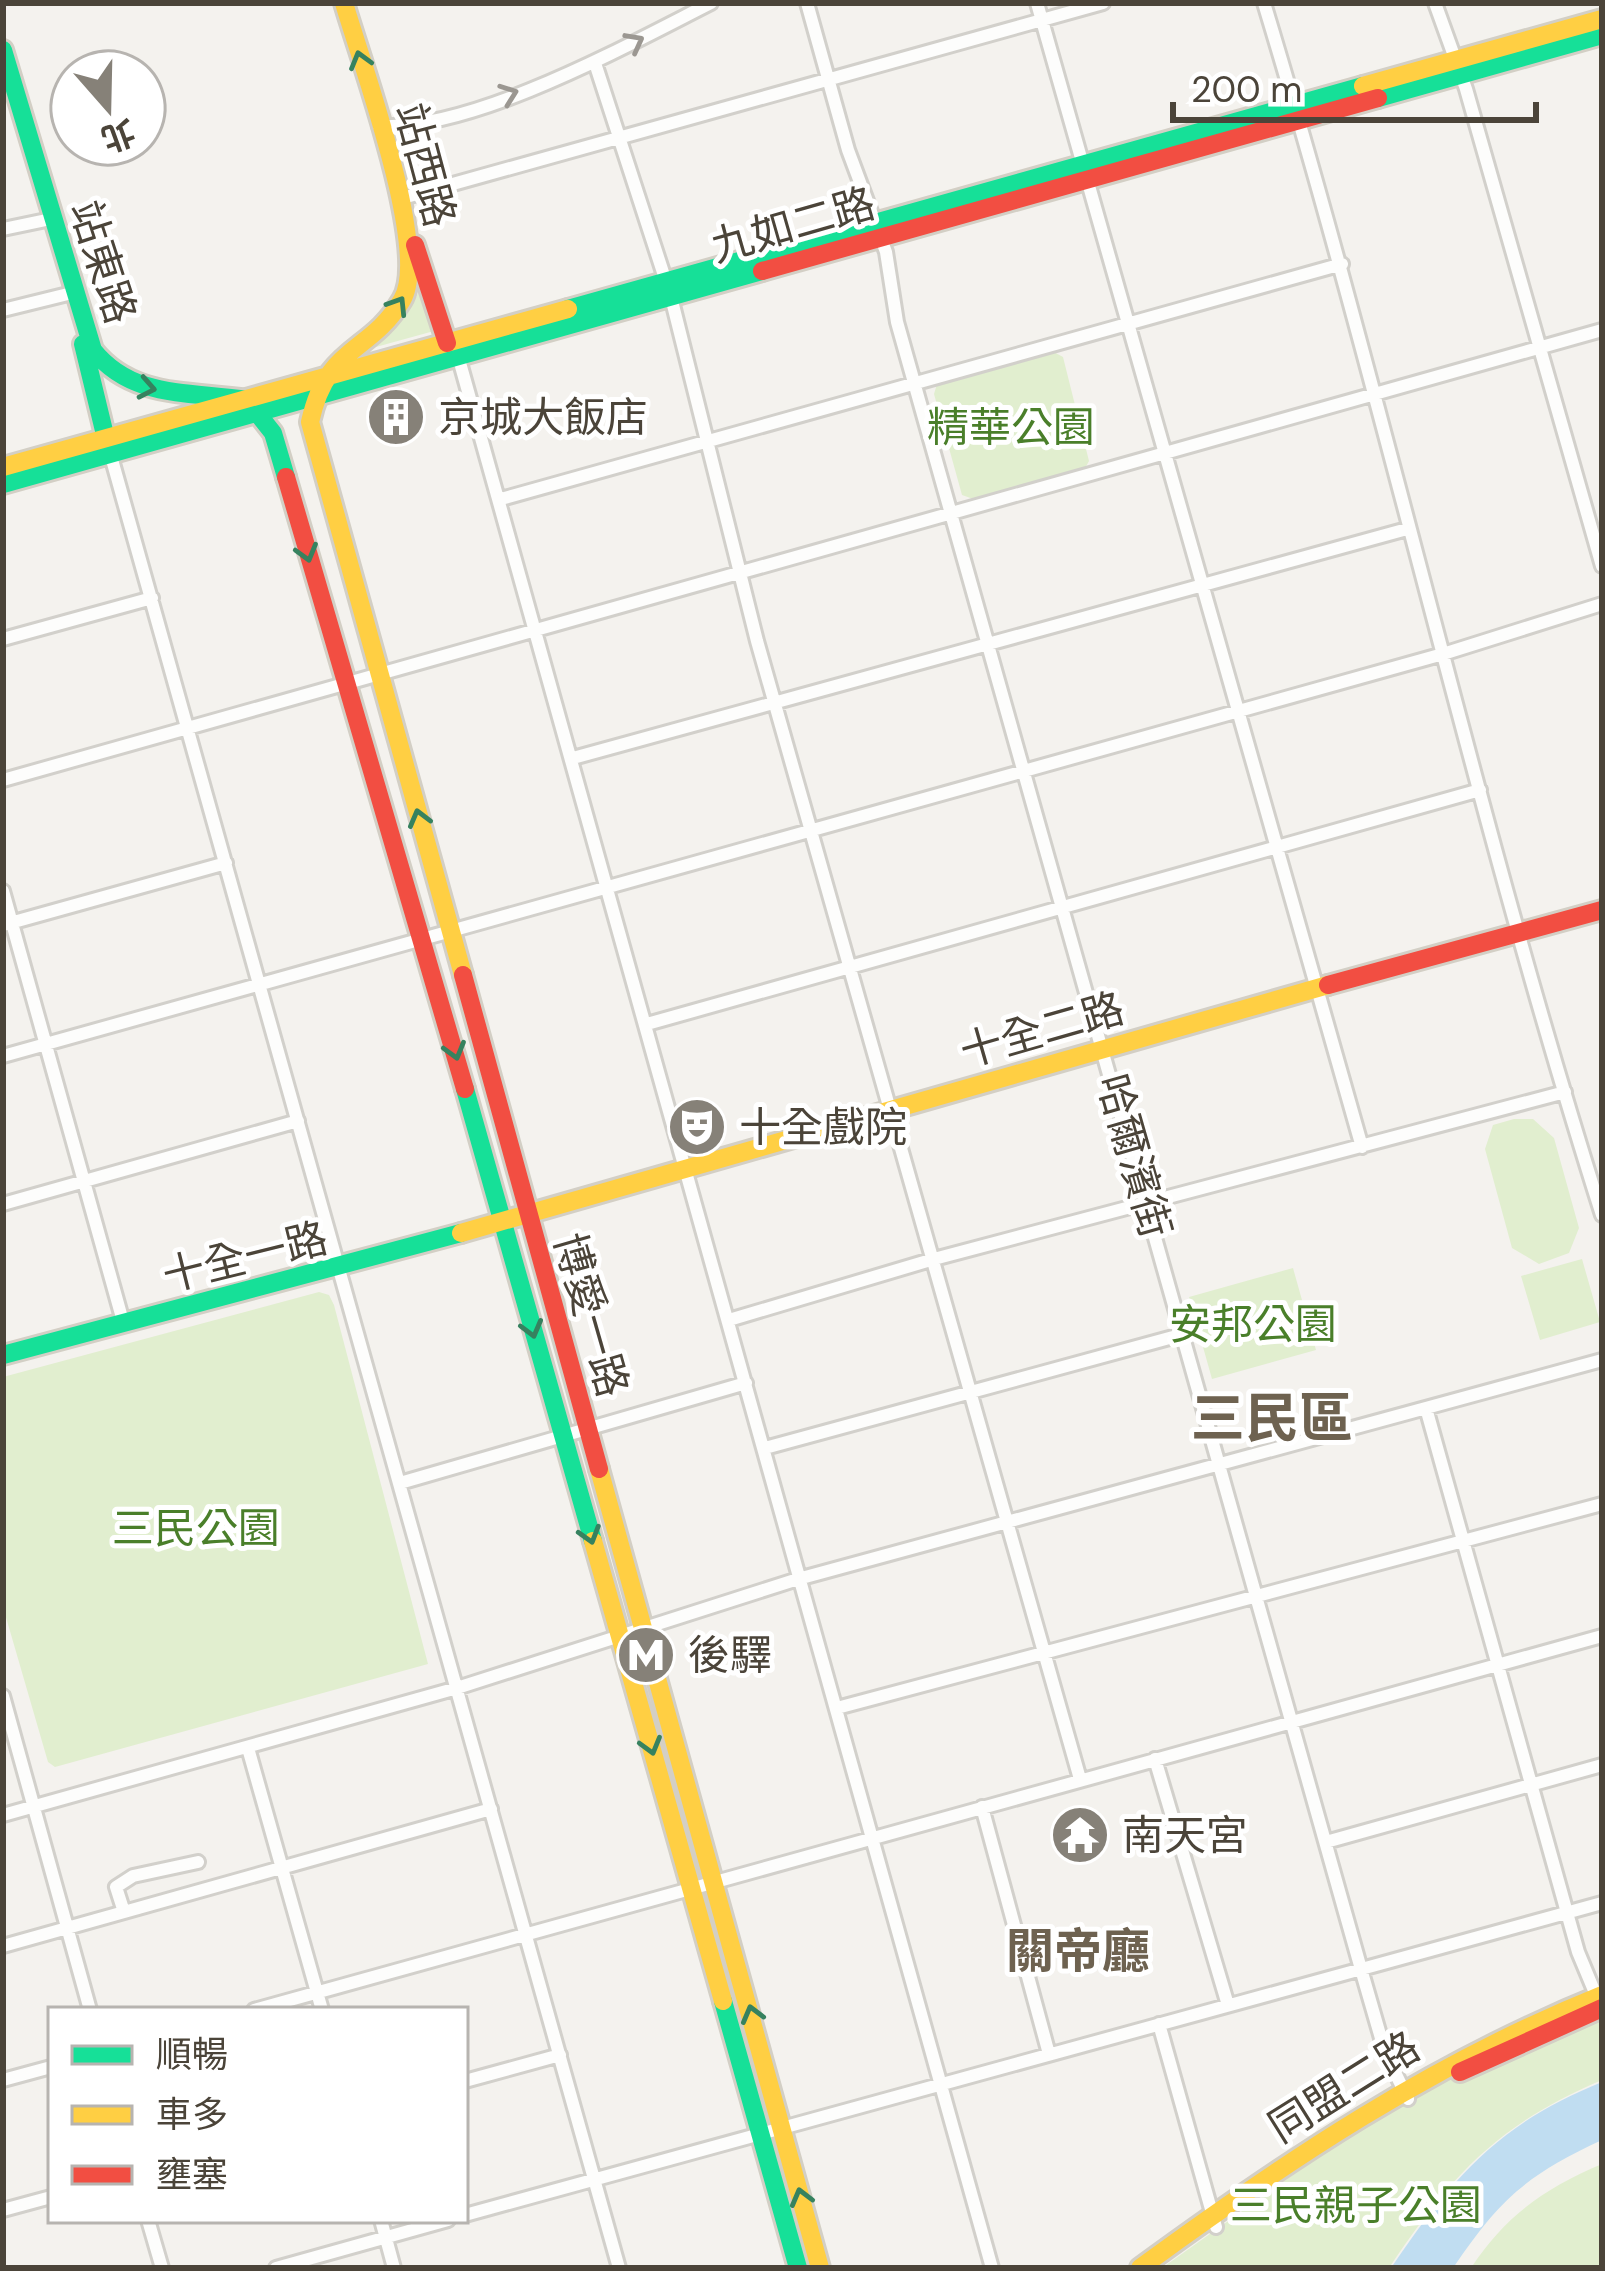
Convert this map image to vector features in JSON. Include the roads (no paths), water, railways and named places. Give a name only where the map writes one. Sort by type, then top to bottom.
[{"type":"main road","name":"站西路","points":[[315,388],[335,356],[377,331],[399,309],[411,277],[407,228],[344,3]]},
{"type":"main road","name":"九如二路","points":[[3,467],[108,446],[254,406],[1298,113],[1602,19]]},
{"type":"main road","name":"九如二路","points":[[1458,67],[1602,34]]},
{"type":"main road","name":"站東路","points":[[3,50],[7,78],[80,321],[103,364],[130,386],[254,406]]},
{"type":"main road","points":[[407,228],[454,349]]},
{"type":"main road","points":[[80,321],[108,446]]},
{"type":"main road","name":"博愛一路","points":[[315,388],[311,430],[820,2268]]},
{"type":"main road","name":"博愛一路","points":[[254,406],[275,441],[421,939],[798,2268]]},
{"type":"main road","name":"九如二路","points":[[3,484],[108,446]]},
{"type":"main road","name":"十全二路","points":[[503,1222],[1314,987],[1602,910]]},
{"type":"main road","name":"十全一路","points":[[3,1355],[340,1270],[503,1222]]},
{"type":"main road","name":"同盟二路","points":[[1140,2268],[1405,2094],[1601,2002]]},
{"type":"main road","name":"同盟二路","points":[[1161,2268],[1215,2222]]},
{"type":"street","points":[[379,126],[419,127],[595,63],[711,3]]},
{"type":"street","name":"哈爾濱街","points":[[807,3],[827,80],[879,230],[914,384],[1361,1969],[1385,2052],[1405,2094]]},
{"type":"street","points":[[1037,3],[1362,1147]]},
{"type":"street","points":[[399,199],[1103,3]]},
{"type":"street","points":[[1264,3],[1342,264],[1407,529],[1602,1215]]},
{"type":"street","points":[[1435,3],[1458,67],[1602,566]]},
{"type":"street","points":[[595,63],[668,290],[809,830],[1011,1524],[1080,1779]]},
{"type":"street","points":[[3,229],[51,219]]},
{"type":"street","points":[[501,499],[1342,264]]},
{"type":"street","points":[[3,310],[72,293]]},
{"type":"street","points":[[3,780],[1602,330]]},
{"type":"street","points":[[454,349],[501,499],[992,2268]]},
{"type":"street","points":[[108,446],[620,2268]]},
{"type":"street","points":[[573,758],[1407,529]]},
{"type":"street","points":[[3,638],[152,598]]},
{"type":"street","points":[[3,1056],[1443,654],[1602,604]]},
{"type":"street","points":[[646,1024],[1480,790]]},
{"type":"street","points":[[7,923],[226,863]]},
{"type":"street","points":[[3,891],[7,923],[46,1044],[124,1325]]},
{"type":"street","points":[[729,1320],[934,1259],[1565,1092]]},
{"type":"street","points":[[3,1204],[298,1121]]},
{"type":"street","points":[[1584,1160],[1602,1155]]},
{"type":"street","points":[[765,1448],[1184,1334]]},
{"type":"street","points":[[3,1815],[457,1688],[798,1580],[1602,1360]]},
{"type":"street","points":[[400,1483],[746,1383]]},
{"type":"street","points":[[1426,1408],[1568,1912],[1601,2002]]},
{"type":"street","points":[[837,1708],[1602,1504]]},
{"type":"street","points":[[265,2007],[1602,1636]]},
{"type":"street","points":[[3,1696],[89,2007]]},
{"type":"street","points":[[248,1748],[321,2007]]},
{"type":"street","points":[[1155,1759],[1228,2005]]},
{"type":"street","points":[[1326,1842],[1602,1765]]},
{"type":"street","points":[[982,1807],[1049,2054]]},
{"type":"street","points":[[3,1946],[491,1809]]},
{"type":"street","points":[[124,1912],[116,1887],[133,1876],[198,1862]]},
{"type":"street","points":[[468,2215],[1602,1903]]},
{"type":"street","points":[[1159,2024],[1215,2222]]},
{"type":"street","points":[[468,2080],[560,2055]]},
{"type":"street","points":[[3,2080],[48,2068]]},
{"type":"street","points":[[3,2210],[48,2198]]},
{"type":"street","points":[[149,2223],[162,2268]]},
{"type":"street","points":[[382,2223],[394,2268]]},
{"type":"street","points":[[276,2268],[437,2223]]},
{"type":"water","points":[[1602,2082],[1602,2140],[1553,2165],[1516,2192],[1453,2268],[1391,2268],[1436,2206],[1481,2157],[1534,2116]]},
{"type":"place","name":"京城大飯店","points":[[396,417]]},
{"type":"place","name":"十全戲院","points":[[697,1127]]},
{"type":"place","name":"後驛","points":[[646,1655]]},
{"type":"place","name":"南天宮","points":[[1080,1835]]},
{"type":"district","name":"三民區","points":[[1272,1418]]},
{"type":"district","name":"關帝廳","points":[[1078,1951]]},
{"type":"park label","name":"精華公園","points":[[1011,427]]},
{"type":"park label","name":"安邦公園","points":[[1253,1324]]},
{"type":"park label","name":"三民公園","points":[[196,1528]]},
{"type":"park label","name":"三民親子公園","points":[[1356,2205]]}]
